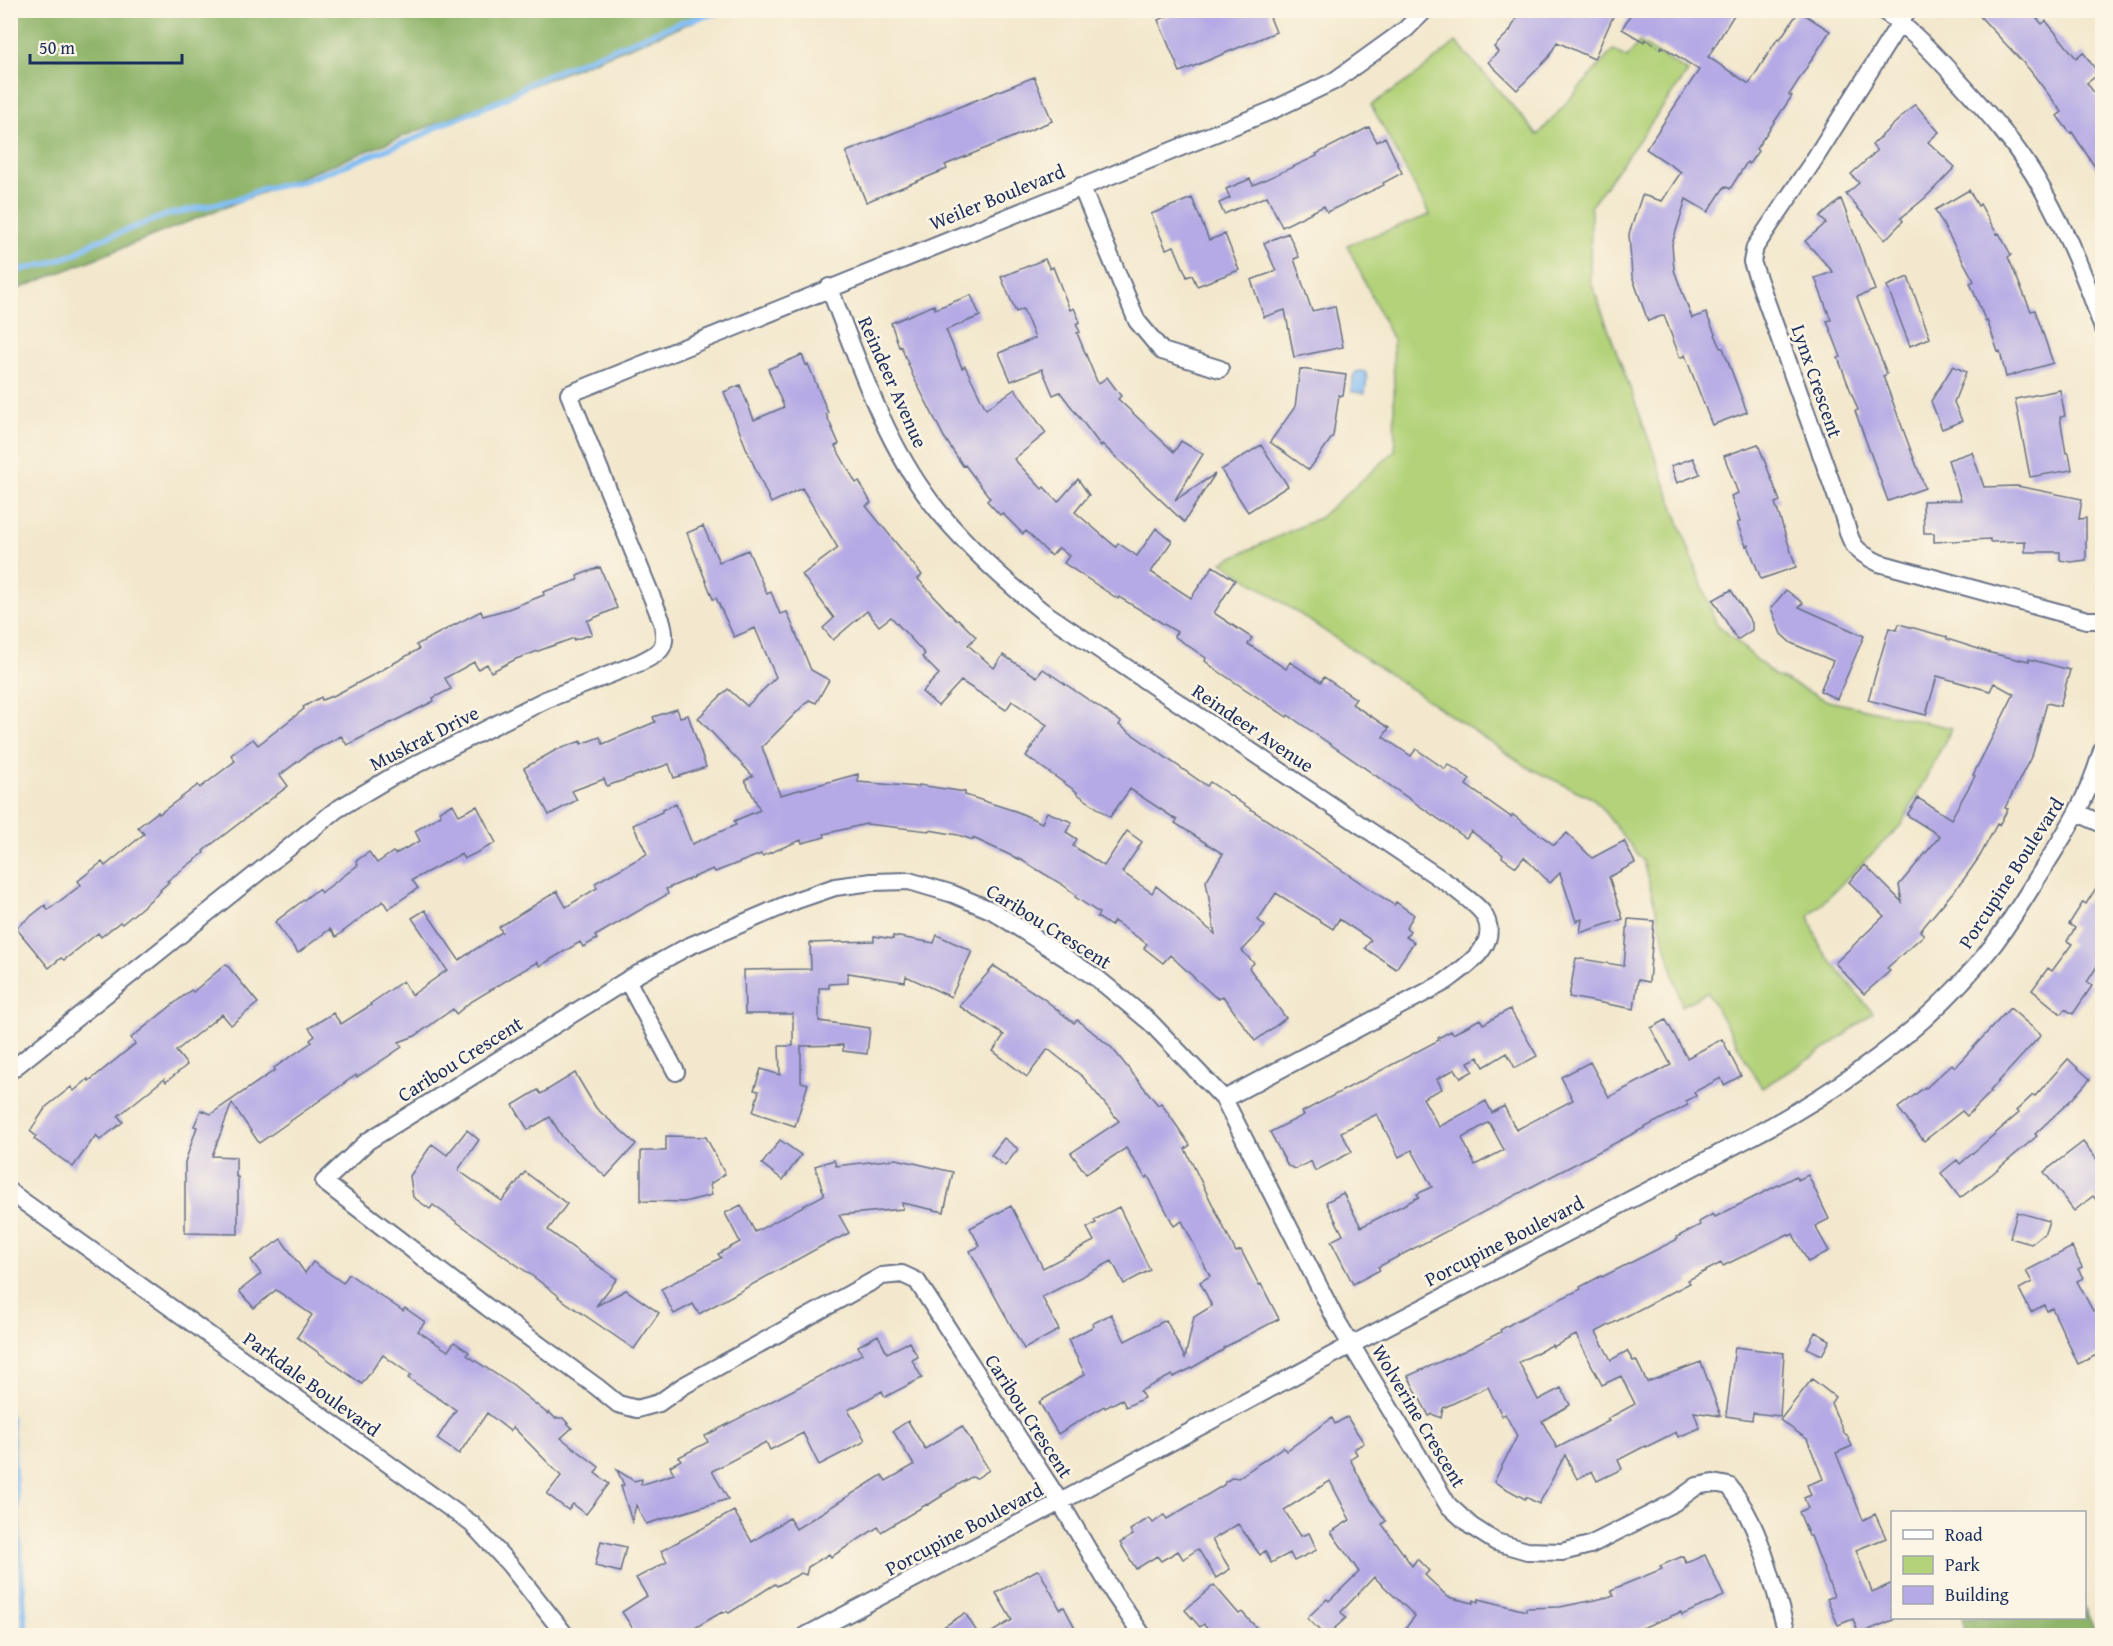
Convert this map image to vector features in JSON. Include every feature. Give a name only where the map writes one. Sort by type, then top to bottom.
[{"type":"street","name":"Weiler Boulevard","points":[[569,394],[829,287],[1273,110],[1334,81],[1407,29],[1425,10]]},
{"type":"street","points":[[1882,10],[1904,16],[2020,154],[2041,186],[2061,225],[2084,275],[2103,326]]},
{"type":"street","name":"Lynx Crescent","points":[[1904,16],[1812,163],[1755,247],[1752,262],[1850,540],[1855,548],[1879,563],[2087,620],[2103,620]]},
{"type":"street","points":[[1081,186],[1137,321],[1162,351],[1220,369]]},
{"type":"street","name":"Reindeer Avenue","points":[[829,287],[877,406],[906,464],[930,501],[997,574],[1042,611],[1452,886],[1481,911],[1489,925],[1490,936],[1474,960],[1445,982],[1224,1100]]},
{"type":"street","name":"Muskrat Drive","points":[[10,1071],[336,810],[393,776],[545,700],[639,663],[654,656],[662,649],[665,636],[662,622],[569,394]]},
{"type":"street","name":"Porcupine Boulevard","points":[[805,1635],[1060,1502],[1351,1345],[1791,1116],[1870,1063],[1936,1008],[1995,942],[2078,813],[2103,750]]},
{"type":"street","points":[[2078,813],[2103,824]]},
{"type":"street","name":"Caribou Crescent","points":[[1060,1502],[917,1281],[902,1274],[882,1276],[683,1386],[659,1403],[637,1409],[618,1404],[324,1182],[368,1141],[627,980],[687,947],[797,900],[835,887],[872,882],[909,881],[953,894],[993,911],[1098,979],[1150,1022],[1224,1100],[1351,1345]]},
{"type":"street","points":[[627,980],[676,1072]]},
{"type":"street","name":"Parkdale Boulevard","points":[[10,1192],[472,1524],[510,1565],[566,1635]]},
{"type":"street","name":"Wolverine Crescent","points":[[1351,1345],[1448,1505],[1471,1526],[1496,1542],[1527,1551],[1562,1552],[1590,1545],[1675,1502],[1697,1486],[1713,1483],[1729,1486],[1740,1499],[1759,1541],[1788,1635]]},
{"type":"street","points":[[1060,1502],[1114,1594],[1143,1635]]},
{"type":"green space","points":[[11,10],[720,10],[720,11],[11,292]]},
{"type":"green space","points":[[1456,42],[1538,135],[1613,50],[1627,58],[1639,42],[1688,72],[1591,206],[1590,279],[1716,623],[1774,675],[1828,701],[1952,728],[1901,825],[1809,916],[1821,949],[1873,1013],[1827,1048],[1762,1088],[1707,992],[1682,1006],[1643,861],[1594,799],[1529,768],[1222,562],[1319,518],[1395,451],[1393,340],[1347,245],[1430,215],[1371,105],[1415,76]]},
{"type":"green space","points":[[2086,1611],[2097,1635],[1966,1635],[1962,1619],[2086,1619]]},
{"type":"water","points":[[1356,372],[1365,372],[1367,377],[1365,393],[1352,392],[1353,377]]},
{"type":"building","points":[[1183,10],[1267,10],[1276,32],[1180,72],[1158,20]]},
{"type":"building","points":[[1520,10],[1616,10],[1594,59],[1557,42],[1549,57],[1517,90],[1488,62],[1498,52],[1494,47],[1510,31]]},
{"type":"building","points":[[1633,10],[1737,10],[1708,57],[1749,84],[1778,38],[1780,39],[1799,11],[1830,31],[1789,95],[1792,96],[1756,149],[1758,151],[1749,164],[1747,162],[1730,189],[1725,186],[1708,212],[1686,199],[1672,244],[1674,270],[1692,318],[1706,313],[1723,348],[1747,412],[1712,425],[1685,355],[1680,358],[1664,315],[1648,321],[1632,276],[1629,234],[1642,195],[1662,201],[1681,172],[1646,149],[1699,70],[1662,46],[1660,49],[1645,39],[1644,42],[1622,29]]},
{"type":"building","points":[[1974,10],[2030,10],[2042,24],[2046,21],[2076,58],[2083,52],[2099,74],[2087,83],[2103,105],[2103,179],[2072,132],[2070,133],[2057,116],[2062,112],[2029,69]]},
{"type":"building","points":[[1034,77],[1052,121],[945,165],[947,169],[866,202],[846,152]]},
{"type":"building","points":[[1915,104],[1939,132],[1928,142],[1955,167],[1925,198],[1901,218],[1903,221],[1885,240],[1846,194],[1859,183],[1851,174],[1877,151],[1872,145]]},
{"type":"building","points":[[1369,127],[1377,142],[1385,137],[1402,173],[1383,183],[1384,185],[1327,212],[1324,206],[1282,227],[1267,196],[1224,214],[1219,203],[1230,198],[1226,189],[1250,179],[1253,185],[1317,156],[1316,154]]},
{"type":"building","points":[[1969,190],[1997,234],[1999,233],[2011,255],[2008,257],[2031,311],[2035,310],[2053,363],[2006,377],[2000,351],[1998,352],[1987,320],[1986,322],[1970,283],[1974,281],[1935,210]]},
{"type":"building","points":[[1192,198],[1209,240],[1225,234],[1239,270],[1197,286],[1192,275],[1187,277],[1174,246],[1166,249],[1151,214]]},
{"type":"building","points":[[1841,199],[1875,290],[1857,297],[1887,374],[1883,376],[1925,488],[1888,501],[1855,411],[1858,410],[1827,321],[1831,320],[1815,278],[1833,272],[1805,241],[1826,223],[1820,217]]},
{"type":"building","points":[[1288,233],[1299,257],[1294,259],[1312,311],[1335,306],[1343,347],[1294,357],[1285,310],[1264,317],[1251,280],[1276,271],[1264,243]]},
{"type":"building","points":[[1045,259],[1050,269],[1053,267],[1070,310],[1074,308],[1080,322],[1076,324],[1080,332],[1077,333],[1098,384],[1107,377],[1121,396],[1118,399],[1174,452],[1181,441],[1203,454],[1175,500],[1215,474],[1184,522],[1102,444],[1101,446],[1060,392],[1053,395],[1042,369],[1011,381],[999,353],[1035,338],[1023,309],[1016,312],[1001,277]]},
{"type":"building","points":[[1908,277],[1930,338],[1910,346],[1887,286]]},
{"type":"building","points":[[971,295],[980,316],[946,330],[962,368],[965,366],[986,409],[1015,389],[1046,433],[1014,459],[1042,489],[1044,487],[1058,502],[1078,479],[1089,495],[1075,512],[1116,547],[1118,543],[1137,556],[1156,528],[1172,541],[1151,572],[1191,598],[1213,566],[1235,580],[1214,613],[1252,638],[1248,644],[1286,669],[1290,662],[1321,682],[1324,677],[1356,699],[1352,704],[1389,728],[1383,737],[1411,756],[1416,749],[1445,769],[1448,764],[1470,779],[1466,785],[1554,845],[1567,833],[1592,858],[1624,841],[1635,863],[1609,877],[1623,919],[1580,933],[1582,919],[1576,921],[1560,873],[1550,883],[1524,857],[1516,867],[1471,831],[1466,838],[1288,715],[1287,717],[1215,669],[1205,661],[1206,658],[1174,636],[1177,632],[1119,597],[1118,599],[1064,563],[1069,556],[1059,548],[1051,556],[1026,531],[1023,534],[1002,513],[1000,515],[987,501],[990,498],[965,465],[963,466],[944,437],[913,376],[901,346],[899,347],[891,323],[934,305],[935,309]]},
{"type":"building","points":[[802,355],[828,413],[826,414],[839,444],[835,446],[856,483],[859,481],[871,503],[866,506],[922,575],[918,579],[956,620],[958,619],[976,637],[968,645],[994,668],[1003,655],[1037,677],[1043,669],[1121,722],[1119,725],[1207,786],[1210,782],[1394,905],[1396,902],[1414,915],[1406,928],[1410,931],[1406,937],[1414,942],[1396,969],[1365,948],[1371,940],[1339,919],[1333,929],[1276,893],[1258,920],[1265,926],[1242,951],[1254,963],[1249,968],[1286,1018],[1255,1041],[1223,996],[1219,999],[1214,996],[1170,955],[1163,963],[1144,948],[1147,944],[1114,921],[1111,926],[1097,917],[1099,913],[1075,897],[1076,895],[1063,885],[1023,861],[973,838],[973,840],[929,830],[866,824],[824,834],[825,837],[802,843],[801,840],[715,872],[713,869],[666,889],[668,894],[595,936],[597,939],[583,947],[580,942],[540,966],[537,962],[469,1003],[456,1014],[453,1009],[415,1036],[399,1042],[402,1047],[357,1077],[356,1075],[259,1143],[232,1103],[212,1156],[236,1157],[238,1234],[185,1233],[185,1162],[197,1127],[194,1126],[201,1110],[211,1114],[275,1070],[274,1068],[312,1042],[310,1040],[315,1036],[309,1028],[333,1013],[341,1024],[403,981],[412,995],[447,970],[412,918],[425,910],[459,960],[502,932],[499,927],[557,891],[566,907],[597,888],[595,883],[647,854],[633,825],[662,810],[676,804],[692,844],[736,825],[734,821],[760,810],[745,780],[753,776],[698,718],[728,689],[747,706],[776,677],[755,628],[734,637],[716,598],[713,599],[687,533],[703,526],[719,562],[748,550],[767,594],[771,592],[780,614],[787,612],[811,670],[829,680],[816,703],[809,700],[762,747],[780,795],[858,774],[858,782],[918,787],[919,785],[965,792],[965,795],[1018,812],[1042,823],[1047,812],[1072,822],[1066,832],[1077,839],[1073,846],[1104,866],[1127,831],[1142,842],[1122,872],[1152,893],[1156,886],[1215,934],[1206,881],[1223,854],[1175,823],[1177,820],[1130,789],[1110,817],[1076,793],[1026,756],[1047,725],[1012,701],[1006,710],[961,681],[938,706],[922,692],[939,674],[922,657],[925,654],[891,617],[879,626],[867,611],[833,640],[823,628],[834,618],[802,575],[838,548],[802,488],[771,503],[724,392],[740,385],[754,420],[784,407],[768,369]]},
{"type":"building","points":[[1953,366],[1966,372],[1954,402],[1962,421],[1942,429],[1931,401]]},
{"type":"building","points":[[1300,369],[1346,375],[1343,396],[1339,395],[1333,436],[1309,470],[1270,442],[1295,407]]},
{"type":"building","points":[[2060,390],[2065,416],[2060,417],[2066,453],[2069,453],[2072,470],[2030,477],[2015,399]]},
{"type":"building","points":[[1758,444],[1780,501],[1775,503],[1796,567],[1761,579],[1737,523],[1740,522],[1731,496],[1738,493],[1724,456]]},
{"type":"building","points":[[1261,445],[1288,486],[1248,512],[1221,470]]},
{"type":"building","points":[[1972,452],[1984,487],[2017,486],[2082,499],[2079,519],[2086,518],[2086,560],[2071,562],[2060,560],[2060,552],[2025,552],[2025,541],[1990,542],[1990,539],[1934,542],[1934,533],[1924,533],[1923,501],[1961,500],[1948,460]]},
{"type":"building","points":[[1693,458],[1700,474],[1677,483],[1671,466]]},
{"type":"building","points":[[600,567],[617,608],[587,621],[592,634],[574,640],[574,638],[516,659],[491,672],[487,664],[478,669],[474,662],[445,678],[451,689],[433,698],[434,701],[347,745],[341,736],[309,753],[280,775],[288,786],[203,851],[204,853],[167,881],[169,882],[161,891],[139,910],[101,937],[98,933],[64,960],[61,958],[49,968],[16,928],[45,905],[48,910],[81,885],[78,881],[102,862],[105,866],[144,834],[138,827],[198,785],[200,788],[235,761],[231,755],[253,739],[258,745],[304,709],[303,707],[321,697],[322,700],[335,695],[373,675],[419,649],[416,645],[481,611],[483,616],[508,609],[544,595],[543,592],[578,580],[577,576]]},
{"type":"building","points":[[1731,590],[1752,623],[1752,630],[1737,640],[1713,600]]},
{"type":"building","points":[[1786,590],[1803,603],[1799,607],[1864,636],[1837,699],[1820,691],[1833,661],[1791,643],[1781,634],[1771,608]]},
{"type":"building","points":[[1899,624],[1947,637],[1947,639],[1991,653],[2020,660],[2029,661],[2029,659],[2070,670],[2060,706],[2047,703],[2033,753],[2005,808],[2008,809],[1980,856],[1964,879],[1920,931],[1924,935],[1887,968],[1890,971],[1864,994],[1835,963],[1884,916],[1849,882],[1865,865],[1902,902],[1899,885],[1940,836],[1907,815],[1918,798],[1951,819],[1975,776],[1973,775],[2014,694],[1994,683],[1990,691],[1937,676],[1926,715],[1868,700],[1889,628],[1897,630]]},
{"type":"building","points":[[677,709],[680,717],[688,715],[706,767],[674,778],[669,764],[607,786],[604,779],[572,791],[577,800],[549,815],[524,768],[556,750],[581,741],[581,744],[600,737],[603,744],[655,722],[653,717]]},
{"type":"building","points":[[453,804],[459,815],[477,806],[496,843],[464,859],[461,854],[412,880],[418,888],[388,909],[383,901],[336,937],[330,929],[298,953],[275,922],[318,889],[321,893],[358,865],[356,861],[369,852],[377,863],[393,852],[395,854],[420,841],[415,831],[441,815],[439,811]]},
{"type":"building","points":[[2103,877],[2103,957],[2087,982],[2092,986],[2073,1014],[2065,1009],[2061,1014],[2032,990],[2048,968],[2052,971],[2072,944],[2067,941],[2075,928],[2069,924],[2083,902],[2086,904]]},
{"type":"building","points":[[1628,919],[1654,921],[1649,982],[1638,980],[1634,1009],[1569,997],[1576,958],[1624,966]]},
{"type":"building","points":[[937,935],[972,951],[951,997],[906,976],[905,982],[848,973],[848,983],[829,984],[829,988],[819,988],[819,1021],[870,1028],[867,1054],[843,1051],[843,1045],[801,1046],[801,1082],[808,1084],[795,1126],[753,1112],[759,1091],[754,1090],[761,1069],[780,1075],[779,1046],[793,1046],[793,1014],[745,1014],[744,970],[811,969],[810,943],[874,941],[874,936],[893,939],[893,936],[934,943]]},
{"type":"building","points":[[226,964],[258,1003],[231,1025],[222,1014],[176,1051],[187,1065],[166,1082],[164,1079],[118,1116],[123,1122],[100,1140],[96,1135],[73,1167],[34,1139],[36,1136],[30,1131],[46,1107],[71,1087],[74,1091],[88,1079],[89,1081],[135,1044],[131,1038],[191,990],[193,992]]},
{"type":"building","points":[[994,966],[1044,999],[1074,1023],[1079,1021],[1112,1048],[1158,1105],[1161,1103],[1190,1145],[1185,1149],[1236,1252],[1241,1250],[1279,1319],[1223,1348],[1190,1369],[1140,1391],[1144,1398],[1126,1407],[1122,1399],[1105,1408],[1104,1406],[1058,1434],[1039,1402],[1085,1374],[1068,1340],[1111,1314],[1125,1341],[1166,1320],[1185,1358],[1194,1317],[1212,1306],[1200,1282],[1210,1276],[1182,1221],[1174,1226],[1148,1176],[1146,1178],[1126,1148],[1086,1174],[1071,1153],[1119,1121],[1083,1077],[1048,1049],[1027,1077],[993,1051],[1004,1035],[959,1006]]},
{"type":"building","points":[[2010,1008],[2041,1035],[1967,1116],[1962,1111],[1924,1141],[1898,1108],[1926,1088],[1952,1064],[1955,1067]]},
{"type":"building","points":[[1510,1009],[1537,1056],[1515,1068],[1507,1053],[1484,1067],[1478,1057],[1468,1062],[1473,1071],[1461,1078],[1455,1069],[1437,1079],[1442,1089],[1423,1098],[1439,1127],[1486,1101],[1492,1113],[1504,1106],[1516,1130],[1573,1100],[1561,1077],[1590,1062],[1609,1097],[1671,1065],[1651,1028],[1666,1020],[1687,1058],[1722,1039],[1741,1076],[1724,1085],[1721,1078],[1694,1092],[1696,1096],[1686,1101],[1688,1105],[1378,1267],[1380,1270],[1353,1284],[1331,1241],[1343,1235],[1326,1202],[1343,1193],[1361,1227],[1419,1197],[1417,1194],[1432,1187],[1412,1150],[1399,1157],[1377,1114],[1341,1132],[1352,1152],[1315,1171],[1311,1161],[1296,1169],[1288,1166],[1270,1132],[1304,1115],[1302,1112],[1439,1040],[1438,1038],[1451,1031],[1453,1034],[1480,1019],[1483,1024]],"holes":[[[1489,1122],[1504,1150],[1475,1165],[1462,1138]]]},
{"type":"building","points":[[2068,1059],[2090,1079],[2035,1134],[2037,1136],[1960,1198],[1941,1173],[1957,1160],[1960,1164],[2019,1113],[2016,1111],[2033,1095],[2035,1096]]},
{"type":"building","points":[[575,1073],[596,1108],[636,1144],[606,1177],[563,1138],[550,1117],[528,1130],[513,1105],[538,1090],[541,1094]]},
{"type":"building","points":[[467,1130],[479,1140],[458,1170],[502,1201],[525,1172],[567,1204],[548,1230],[617,1279],[596,1306],[626,1290],[659,1313],[634,1349],[558,1297],[433,1205],[430,1209],[413,1197],[410,1176],[432,1144],[447,1155]]},
{"type":"building","points":[[666,1136],[706,1137],[725,1174],[710,1184],[712,1195],[684,1202],[641,1201],[641,1151],[666,1151]]},
{"type":"building","points":[[1004,1138],[1018,1149],[1005,1166],[991,1155]]},
{"type":"building","points":[[780,1140],[801,1155],[783,1180],[762,1164]]},
{"type":"building","points":[[2083,1142],[2103,1167],[2103,1208],[2093,1196],[2074,1211],[2044,1172]]},
{"type":"building","points":[[896,1159],[953,1172],[944,1212],[902,1203],[903,1209],[839,1215],[849,1233],[699,1314],[693,1304],[674,1314],[661,1289],[721,1258],[718,1254],[740,1242],[725,1213],[741,1205],[755,1232],[824,1195],[815,1166],[834,1160],[836,1166]]},
{"type":"building","points":[[1808,1175],[1829,1219],[1815,1226],[1829,1251],[1808,1262],[1793,1234],[1789,1236],[1788,1234],[1723,1266],[1721,1263],[1688,1280],[1690,1283],[1596,1332],[1611,1360],[1627,1351],[1633,1361],[1636,1360],[1647,1382],[1701,1362],[1721,1416],[1694,1412],[1700,1428],[1678,1437],[1676,1432],[1645,1446],[1618,1460],[1622,1469],[1597,1481],[1592,1471],[1577,1479],[1565,1455],[1539,1504],[1494,1482],[1517,1436],[1505,1414],[1502,1416],[1488,1387],[1443,1408],[1441,1418],[1432,1414],[1429,1416],[1408,1376],[1464,1351],[1601,1276],[1678,1239],[1677,1237],[1700,1225],[1699,1222],[1713,1214],[1715,1217],[1796,1176],[1798,1180]],"holes":[[[1576,1335],[1602,1385],[1621,1376],[1635,1404],[1607,1419],[1609,1421],[1557,1448],[1542,1421],[1570,1405],[1561,1388],[1538,1400],[1519,1362]]]},
{"type":"building","points":[[1011,1206],[1043,1268],[1094,1241],[1087,1228],[1096,1223],[1094,1220],[1119,1207],[1150,1270],[1124,1284],[1112,1261],[1042,1297],[1059,1330],[1024,1349],[970,1251],[980,1246],[970,1228]]},
{"type":"building","points":[[2017,1212],[2049,1221],[2045,1233],[2031,1244],[2010,1238]]},
{"type":"building","points":[[281,1239],[305,1273],[313,1262],[343,1283],[349,1274],[403,1311],[405,1308],[425,1322],[418,1331],[448,1351],[454,1342],[469,1352],[467,1355],[512,1385],[548,1414],[549,1412],[555,1418],[563,1418],[572,1428],[561,1438],[599,1467],[595,1473],[609,1484],[586,1514],[573,1504],[568,1510],[547,1494],[561,1476],[513,1427],[510,1431],[487,1413],[459,1454],[437,1439],[456,1410],[408,1378],[411,1375],[383,1355],[362,1384],[297,1337],[312,1315],[276,1290],[254,1308],[239,1291],[261,1274],[251,1260]]},
{"type":"building","points":[[2072,1247],[2082,1267],[2078,1269],[2083,1278],[2077,1281],[2093,1311],[2103,1307],[2103,1352],[2078,1364],[2052,1308],[2047,1311],[2044,1305],[2031,1312],[2019,1289],[2032,1282],[2026,1271]]},
{"type":"building","points":[[1815,1332],[1830,1340],[1822,1355],[1807,1348]]},
{"type":"building","points":[[878,1335],[887,1353],[909,1342],[918,1357],[912,1360],[922,1378],[885,1397],[882,1391],[848,1410],[865,1440],[862,1443],[819,1465],[803,1433],[770,1450],[766,1442],[712,1471],[728,1499],[646,1524],[636,1505],[632,1522],[621,1486],[624,1485],[617,1470],[634,1481],[642,1479],[641,1485],[674,1474],[670,1466],[681,1460],[679,1457],[708,1442],[705,1436],[862,1354],[858,1346]]},
{"type":"building","points":[[1735,1347],[1784,1353],[1780,1416],[1753,1413],[1752,1420],[1726,1416]]},
{"type":"building","points":[[1812,1379],[1835,1397],[1831,1403],[1852,1446],[1836,1453],[1863,1520],[1875,1514],[1886,1538],[1856,1550],[1872,1592],[1891,1584],[1891,1619],[1893,1620],[1859,1634],[1853,1619],[1838,1625],[1827,1599],[1834,1596],[1811,1536],[1799,1512],[1808,1508],[1804,1498],[1811,1495],[1807,1485],[1823,1479],[1807,1439],[1780,1420]]},
{"type":"building","points":[[1347,1417],[1364,1443],[1354,1449],[1357,1454],[1350,1459],[1371,1499],[1386,1521],[1382,1524],[1412,1566],[1417,1559],[1429,1571],[1425,1575],[1448,1597],[1473,1603],[1474,1600],[1478,1602],[1479,1599],[1526,1611],[1526,1608],[1560,1607],[1614,1596],[1611,1590],[1662,1569],[1660,1566],[1683,1556],[1686,1563],[1705,1555],[1724,1596],[1682,1615],[1681,1612],[1625,1635],[1400,1635],[1415,1616],[1374,1577],[1341,1612],[1346,1618],[1327,1635],[1324,1635],[1307,1618],[1327,1599],[1329,1601],[1359,1572],[1331,1532],[1350,1520],[1330,1481],[1284,1510],[1301,1536],[1309,1533],[1317,1550],[1294,1561],[1290,1553],[1271,1563],[1265,1551],[1260,1555],[1238,1524],[1212,1540],[1230,1569],[1216,1578],[1198,1549],[1183,1559],[1178,1551],[1161,1561],[1157,1556],[1136,1569],[1120,1543],[1133,1535],[1130,1530],[1149,1518],[1153,1523],[1164,1515],[1167,1519],[1224,1485],[1233,1477],[1238,1478],[1283,1447],[1286,1451],[1332,1418],[1335,1424]]},
{"type":"building","points":[[908,1421],[925,1449],[962,1426],[989,1470],[977,1478],[971,1477],[881,1532],[878,1527],[831,1557],[829,1554],[808,1567],[806,1575],[801,1573],[777,1586],[775,1584],[729,1613],[722,1612],[683,1635],[637,1635],[622,1612],[647,1596],[636,1578],[667,1562],[661,1551],[734,1511],[752,1542],[789,1518],[796,1529],[882,1475],[886,1481],[914,1465],[893,1431]]},
{"type":"building","points":[[601,1541],[626,1547],[620,1572],[595,1566]]},
{"type":"building","points":[[1037,1570],[1060,1609],[1064,1607],[1076,1630],[1066,1635],[987,1635],[1012,1620],[996,1593]]},
{"type":"building","points":[[1214,1585],[1239,1614],[1242,1612],[1263,1635],[1214,1635],[1204,1624],[1200,1627],[1185,1610]]},
{"type":"building","points":[[965,1613],[979,1635],[931,1635]]},
{"type":"waterway","points":[[10,272],[47,264],[75,254],[92,243],[167,215],[239,199],[262,189],[303,181],[419,137],[440,125],[504,99],[530,83],[565,68],[679,23],[727,10]]},
{"type":"waterway","points":[[10,1417],[26,1636]]}]
